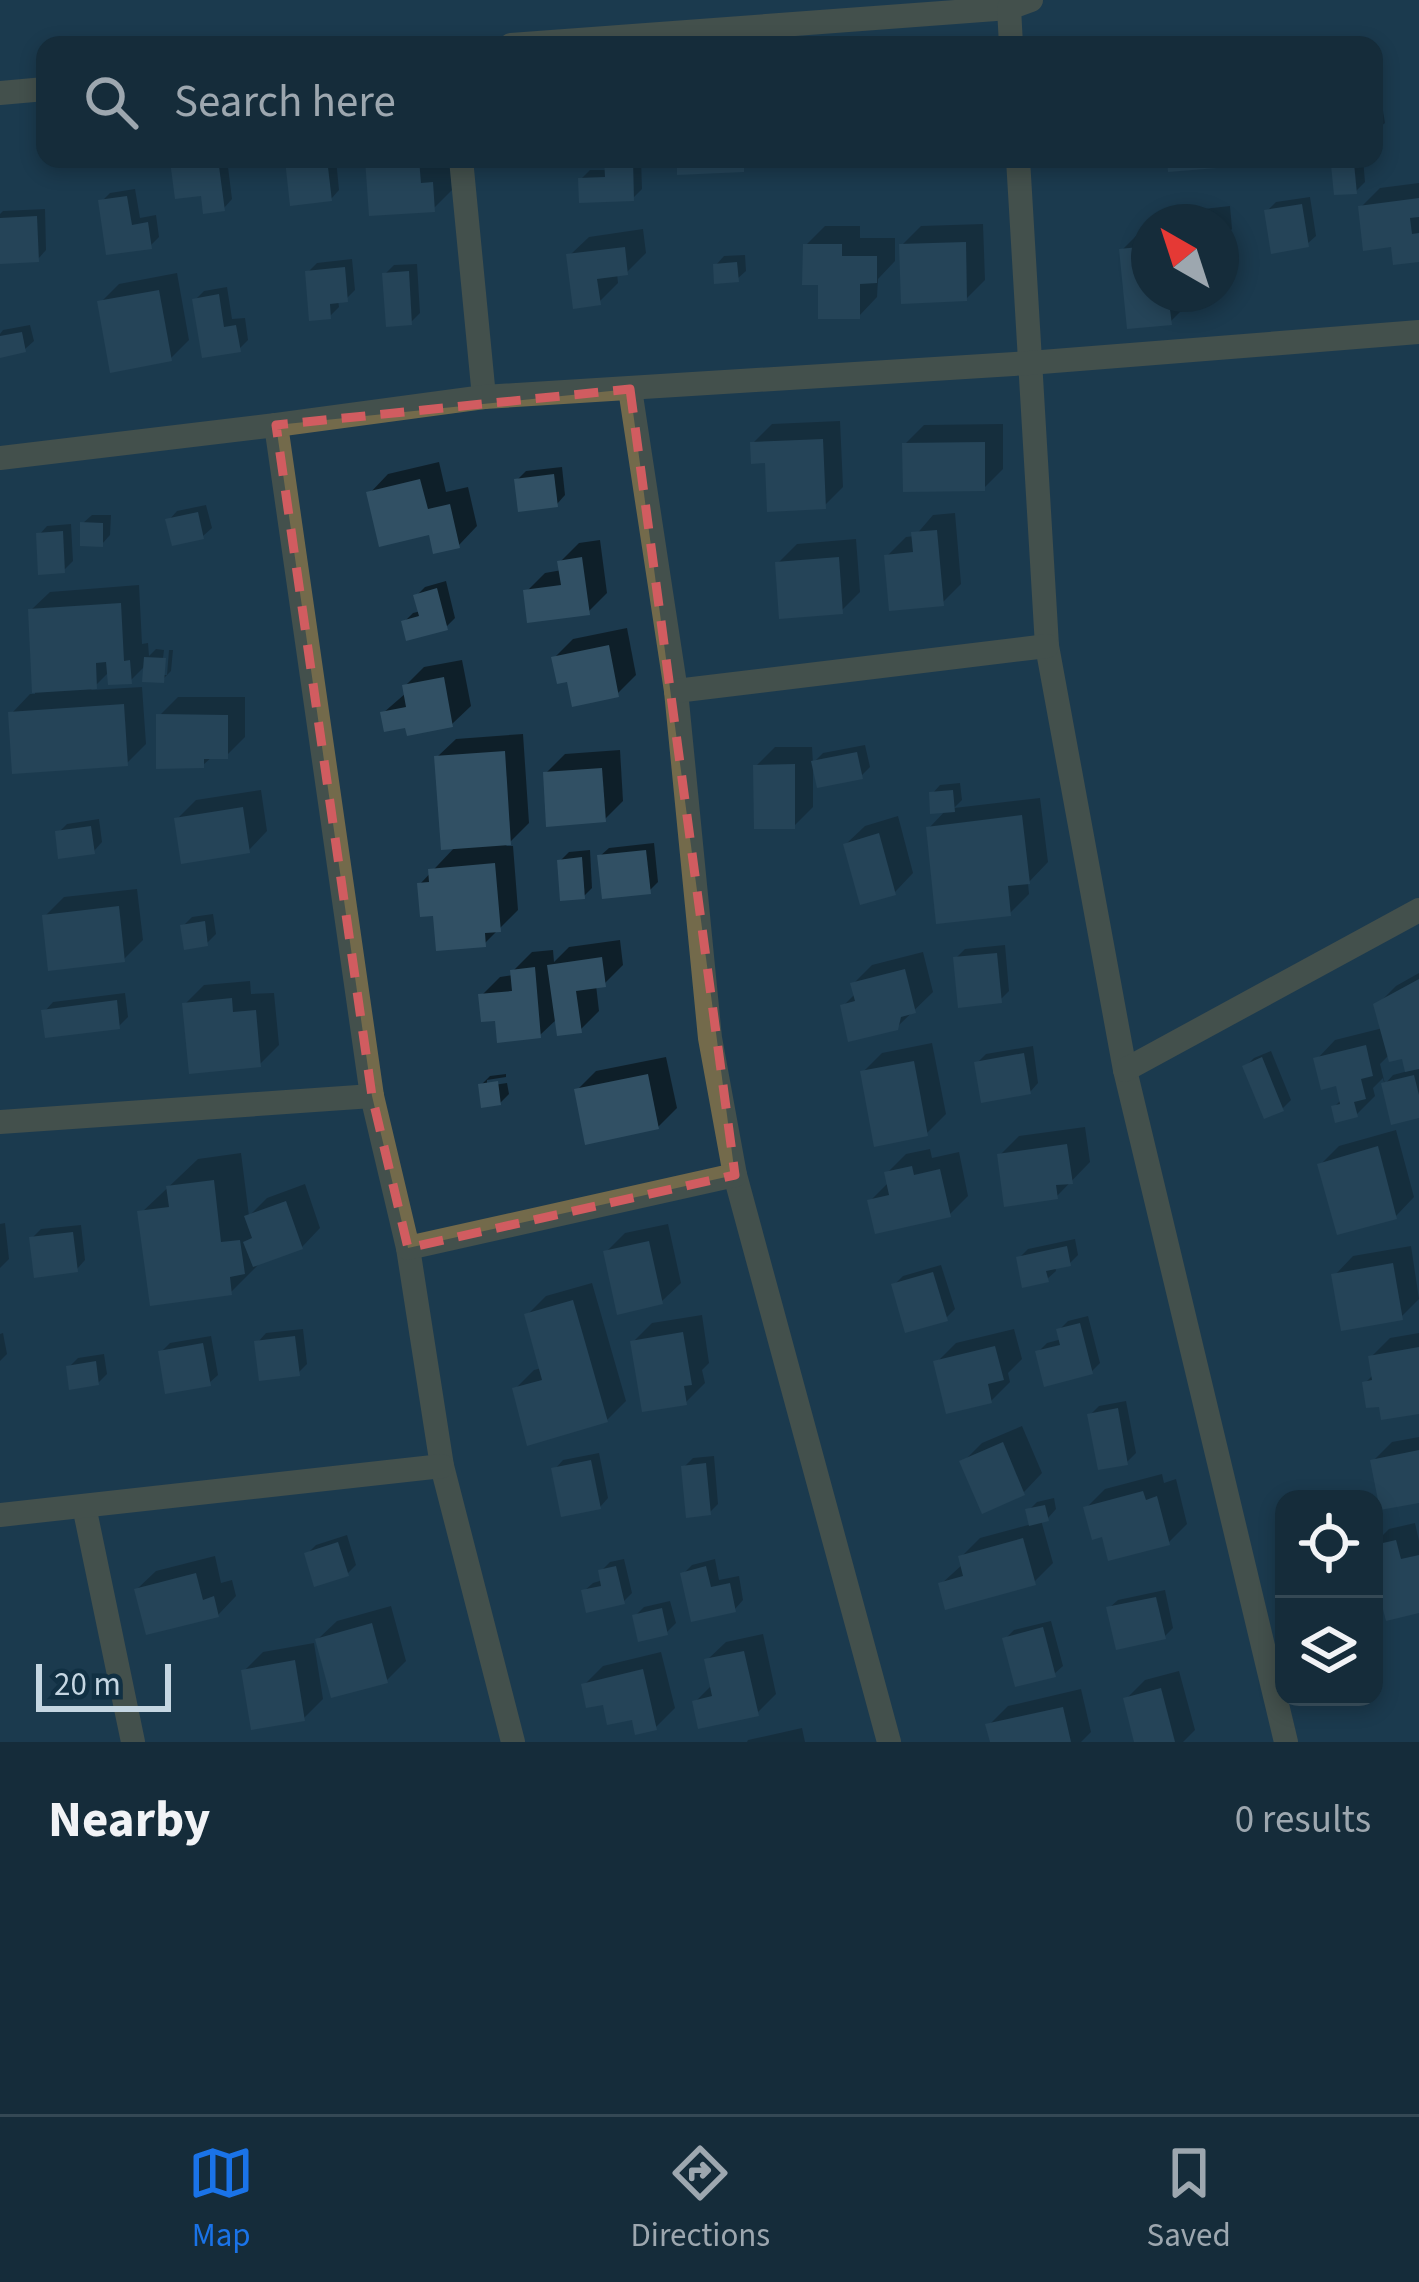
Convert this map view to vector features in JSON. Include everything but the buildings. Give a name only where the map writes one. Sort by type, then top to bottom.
[{"type":"street","points":[[619,36],[1013,3],[1011,36]]},
{"type":"street","points":[[0,93],[36,90]]},
{"type":"street","points":[[462,168],[484,397]]},
{"type":"street","points":[[1018,168],[1046,646],[1125,1070],[1286,1742]]},
{"type":"street","points":[[0,458],[484,397],[1029,363],[1419,332]]},
{"type":"street","points":[[630,389],[676,691],[710,1038],[735,1175],[889,1742]]},
{"type":"street","points":[[277,425],[372,1096],[408,1248],[442,1466],[513,1742]]},
{"type":"street","points":[[676,691],[1046,646]]},
{"type":"street","points":[[1125,1070],[1419,910]]},
{"type":"street","points":[[0,1122],[372,1096]]},
{"type":"street","points":[[408,1248],[735,1175]]},
{"type":"street","points":[[0,1515],[442,1466]]},
{"type":"street","points":[[84,1506],[134,1742]]},
{"type":"highlighted area","points":[[630,389],[735,1175],[408,1248],[372,1096],[276,425]]}]
